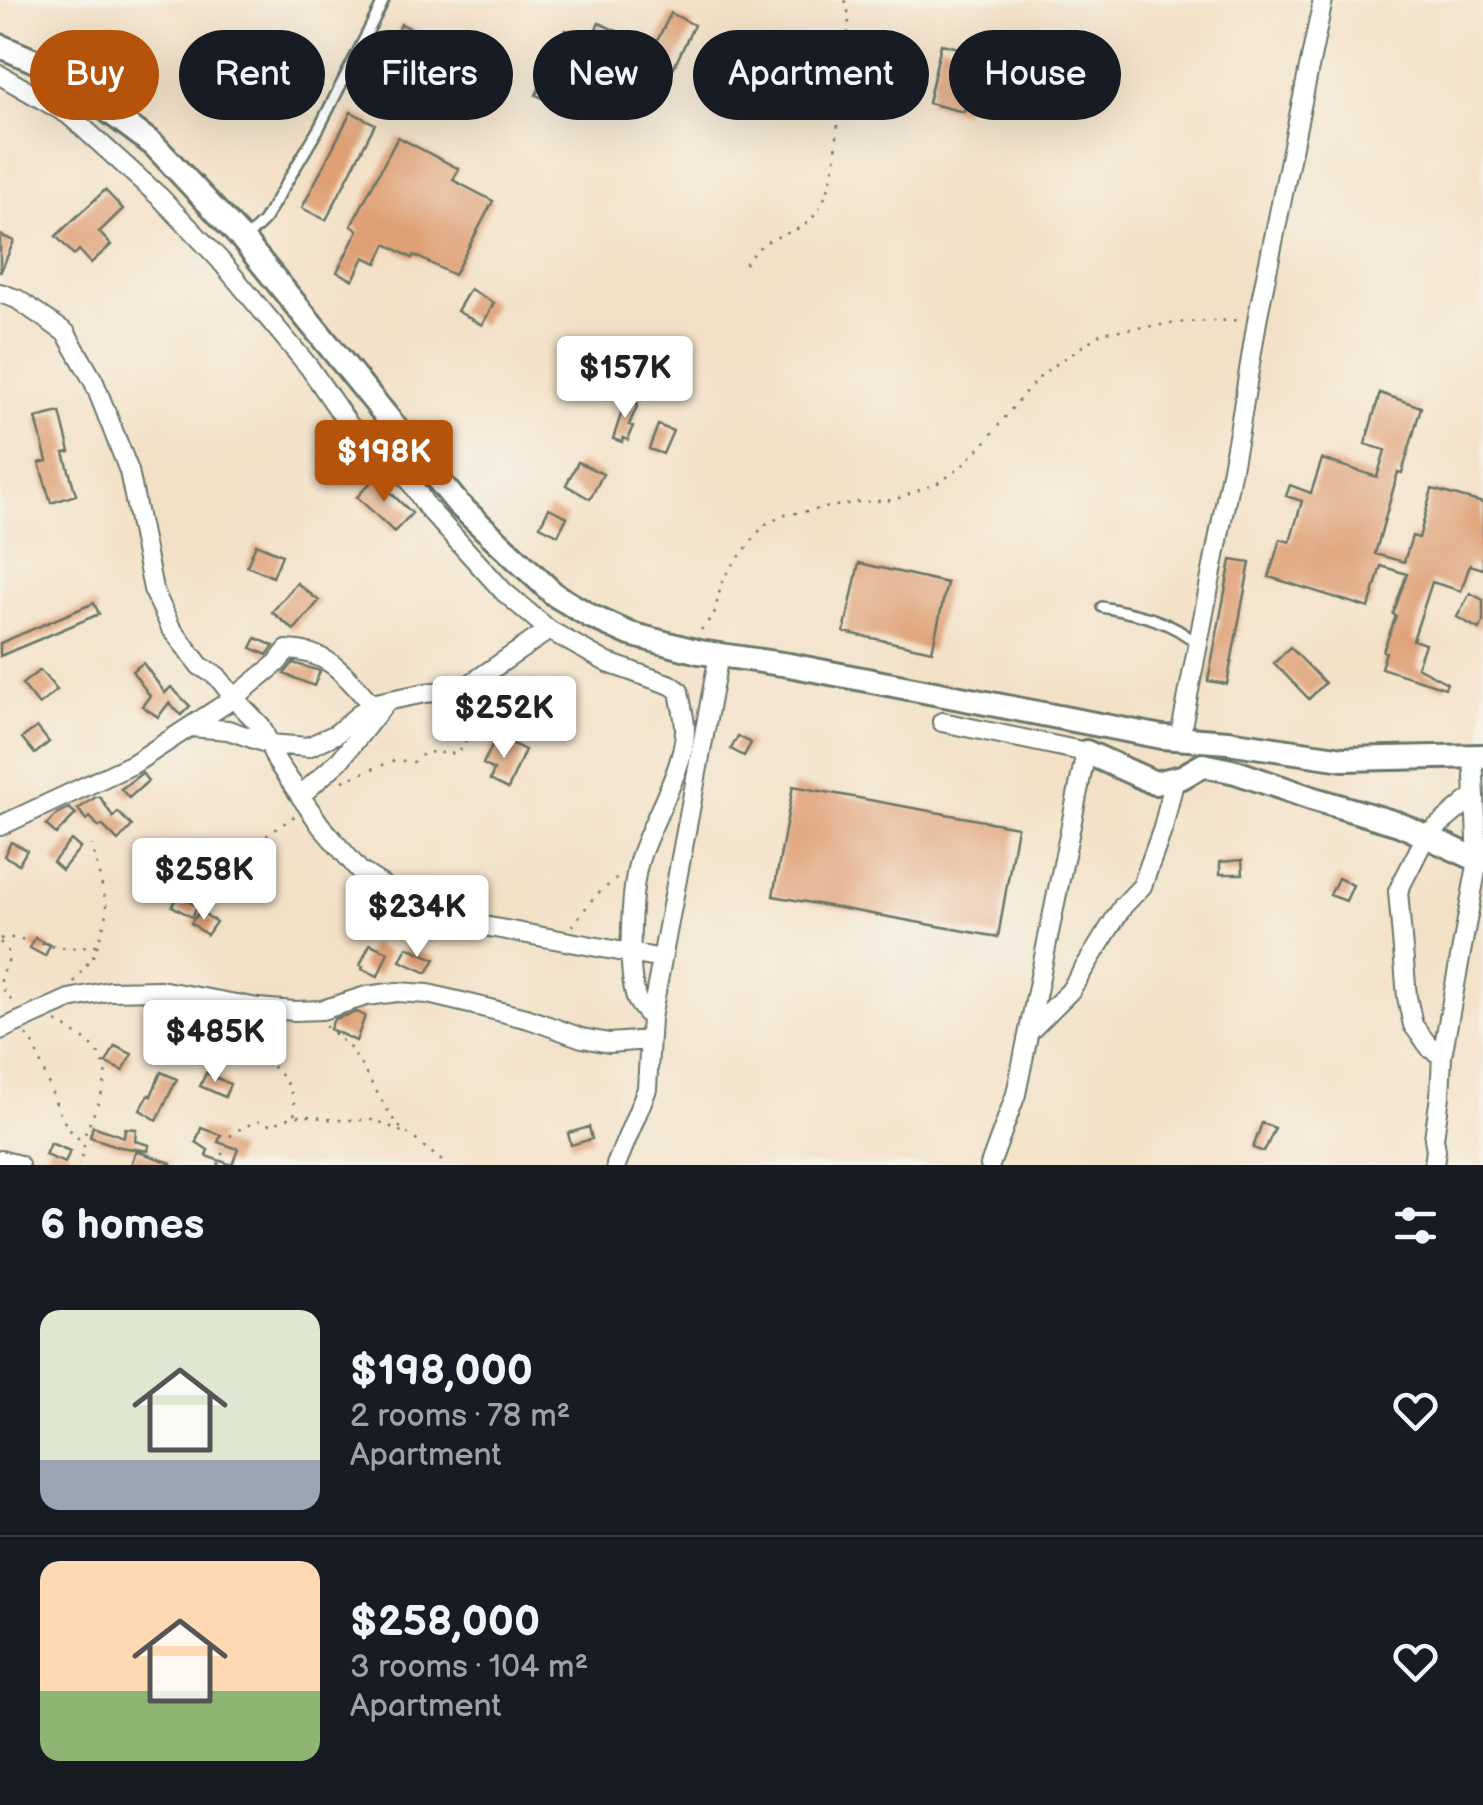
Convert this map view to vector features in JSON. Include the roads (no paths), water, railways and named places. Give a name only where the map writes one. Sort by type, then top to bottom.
[{"type":"street","points":[[1180,737],[1258,315],[1323,0]]},
{"type":"street","points":[[0,46],[49,67],[154,145],[243,240],[458,504],[522,567],[555,595],[590,616],[630,634],[699,652],[789,665],[1162,737],[1343,759],[1478,756],[1475,795],[1481,861],[1442,1056],[1434,1165]]},
{"type":"street","points":[[0,76],[69,115],[161,198],[219,259],[309,367],[349,425],[410,481],[426,506],[504,592],[549,630],[608,663],[671,685],[679,692],[685,732],[679,758],[639,862],[633,902],[631,973],[638,1002],[651,1018]]},
{"type":"street","points":[[219,259],[243,240]]},
{"type":"street","points":[[0,293],[66,333],[94,382],[130,471],[152,589],[171,628],[200,666],[217,676],[261,726],[277,762],[303,801],[358,870],[410,903],[468,923],[662,959]]},
{"type":"street","points":[[189,727],[228,730],[269,744],[308,747],[336,734],[379,703],[462,690],[549,630]]},
{"type":"street","points":[[0,826],[133,764],[234,698],[287,650],[303,650],[336,664],[379,703]]},
{"type":"street","points":[[616,1165],[647,1089],[651,1018],[720,655]]},
{"type":"street","points":[[303,801],[340,760],[379,703]]},
{"type":"street","points":[[942,722],[1086,752],[1155,783],[1204,766],[1236,772],[1399,824],[1481,861]]},
{"type":"street","points":[[990,1165],[1016,1094],[1086,752]]},
{"type":"street","points":[[1029,1032],[1070,991],[1123,906],[1142,886],[1164,828],[1176,778]]},
{"type":"street","points":[[1442,1056],[1413,1025],[1398,891],[1426,836],[1475,795]]},
{"type":"street","points":[[25,1018],[69,999],[108,991],[160,990],[258,1008],[302,1011],[396,992],[428,994],[474,1005],[582,1038],[610,1042],[649,1040]]},
{"type":"street","points":[[0,1160],[20,1165]]},
{"type":"lane","points":[[243,240],[263,222],[320,128],[384,0]]},
{"type":"lane","points":[[1102,607],[1153,618],[1196,642]]}]
